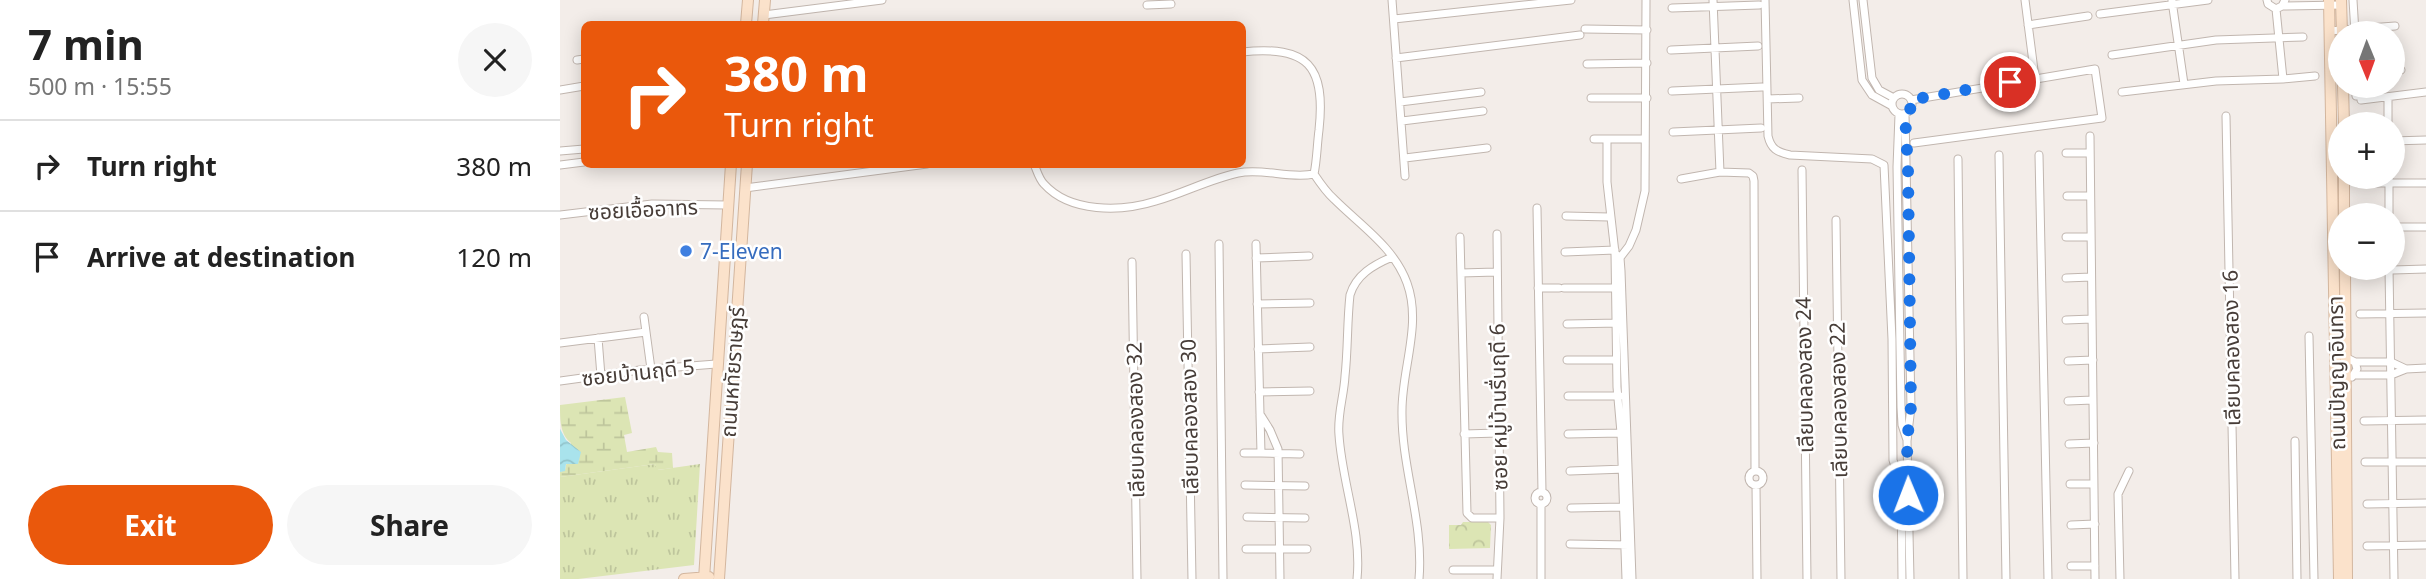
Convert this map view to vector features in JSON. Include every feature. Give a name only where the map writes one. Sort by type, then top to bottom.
[{"type":"street","points":[[746,21],[748,0]]},
{"type":"street","points":[[765,0],[763,20],[801,10],[882,0]]},
{"type":"street","points":[[801,10],[802,0]]},
{"type":"street","points":[[1392,0],[1405,176]]},
{"type":"street","points":[[1394,19],[1572,0]]},
{"type":"street","points":[[1565,252],[1616,255],[1629,246],[1636,230],[1645,191],[1646,0]]},
{"type":"street","points":[[1853,0],[1862,80],[1872,95],[1893,102]]},
{"type":"street","points":[[1863,0],[1872,78],[1879,90],[1893,102],[1902,115],[1911,407],[1907,441],[1910,579]]},
{"type":"street","points":[[2025,0],[2035,78]]},
{"type":"street","points":[[2100,14],[2173,2],[2208,0]]},
{"type":"street","points":[[2267,0],[2268,4],[2281,5],[2342,2],[2342,21]]},
{"type":"street","points":[[2353,0],[2354,21]]},
{"type":"street","points":[[1672,8],[1713,3],[1762,2],[1770,145],[1777,152],[1790,155],[1872,159],[1884,165],[1891,314],[1893,460],[1900,486],[1902,579]]},
{"type":"street","points":[[2173,2],[2184,84]]},
{"type":"street","points":[[1713,3],[1720,172]]},
{"type":"street","name":"ถนนปัญญาอินทรา","points":[[2329,3],[2329,21]]},
{"type":"street","points":[[1147,5],[1171,4]]},
{"type":"street","points":[[2281,5],[2278,39],[2283,79]]},
{"type":"street","points":[[2028,25],[2088,16]]},
{"type":"street","points":[[1396,58],[1583,32],[1647,30]]},
{"type":"street","points":[[2112,55],[2216,40],[2303,37]]},
{"type":"street","points":[[1671,50],[1758,46]]},
{"type":"street","points":[[1246,52],[1284,52],[1299,56],[1309,63],[1320,88],[1314,174],[1331,197],[1375,236],[1392,257],[1407,284],[1412,304],[1410,344],[1402,388],[1402,425],[1404,459],[1419,530],[1419,579]]},
{"type":"street","points":[[1587,64],[1647,63]]},
{"type":"street","points":[[1893,102],[1902,94],[1911,100],[2095,69],[2102,118],[1914,143]]},
{"type":"street","points":[[2122,92],[2216,80],[2315,76]]},
{"type":"street","points":[[560,90],[581,86]]},
{"type":"street","points":[[1672,90],[1762,87]]},
{"type":"street","points":[[1400,102],[1481,92]]},
{"type":"street","points":[[2405,95],[2426,92]]},
{"type":"street","points":[[1591,98],[1647,98]]},
{"type":"street","points":[[1768,99],[1799,98]]},
{"type":"street","name":"ถนนปัญญาอินทรา","points":[[2336,98],[2345,358]]},
{"type":"street","points":[[1907,441],[1902,425],[1897,167],[1902,115],[1912,107],[1911,100]]},
{"type":"street","points":[[1402,121],[1483,111]]},
{"type":"street","name":"เลียบคลองสอง 16","points":[[2226,116],[2235,579]]},
{"type":"street","points":[[1673,132],[1761,128]]},
{"type":"street","points":[[2090,135],[2095,579]]},
{"type":"street","points":[[1594,139],[1645,139]]},
{"type":"street","points":[[1607,139],[1609,217],[1616,255],[1626,469],[1626,579]]},
{"type":"street","points":[[2405,141],[2426,140]]},
{"type":"street","points":[[1405,158],[1487,148]]},
{"type":"street","points":[[560,151],[581,149]]},
{"type":"street","points":[[2066,153],[2090,153]]},
{"type":"street","points":[[1999,155],[2006,579]]},
{"type":"street","points":[[2039,155],[2048,579]]},
{"type":"street","points":[[1958,159],[1963,579]]},
{"type":"street","points":[[560,165],[581,162]]},
{"type":"street","name":"ถนนหทัยราษฎร์","points":[[704,578],[731,168]]},
{"type":"street","name":"ถนนหทัยราษฎร์","points":[[719,578],[747,168]]},
{"type":"street","points":[[745,188],[897,168]]},
{"type":"street","points":[[1036,168],[1042,182],[1056,194],[1071,202],[1106,207],[1153,202],[1203,183],[1252,171],[1304,176],[1314,174]]},
{"type":"street","name":"เลียบคลองสอง 24","points":[[1802,170],[1807,579]]},
{"type":"street","points":[[1681,179],[1720,172],[1749,173],[1754,181],[1755,470],[1748,477],[1750,482],[1756,485],[1756,579]]},
{"type":"street","points":[[2405,181],[2426,183]]},
{"type":"street","points":[[2067,196],[2090,196]]},
{"type":"street","name":"ซอยเอื้ออาทร","points":[[560,215],[652,204],[727,205]]},
{"type":"street","points":[[1537,208],[1542,492],[1547,500],[1541,505],[1541,579]]},
{"type":"street","points":[[1566,216],[1609,217]]},
{"type":"street","name":"เลียบคลองสอง 22","points":[[1836,220],[1840,579]]},
{"type":"street","points":[[2405,227],[2426,227]]},
{"type":"street","name":"ซอย หมู่บ้านรื่นฤดี 6","points":[[1496,234],[1500,518],[1497,579]]},
{"type":"street","points":[[1460,237],[1467,515],[1472,519],[1500,518]]},
{"type":"street","points":[[2066,237],[2091,237]]},
{"type":"street","points":[[1219,244],[1223,579]]},
{"type":"street","points":[[1256,244],[1261,453]]},
{"type":"street","name":"เลียบคลองสอง 30","points":[[1186,254],[1192,579]]},
{"type":"street","points":[[1616,255],[1615,288],[1619,323],[1616,360],[1622,396],[1621,433],[1626,469],[1623,507],[1632,579]]},
{"type":"street","points":[[1256,258],[1308,256]]},
{"type":"street","points":[[1357,579],[1359,552],[1346,489],[1338,419],[1345,376],[1350,295],[1353,284],[1361,275],[1392,257]]},
{"type":"street","name":"เลียบคลองสอง 32","points":[[1132,262],[1137,579]]},
{"type":"street","points":[[2405,269],[2426,269]]},
{"type":"street","points":[[1461,273],[1496,272]]},
{"type":"street","points":[[2066,278],[2091,277]]},
{"type":"street","name":"ถนนปัญญาอินทรา","points":[[2345,280],[2347,579]]},
{"type":"street","points":[[2389,280],[2394,579]]},
{"type":"street","points":[[1538,288],[1615,288]]},
{"type":"street","points":[[1899,296],[1909,296]]},
{"type":"street","points":[[1257,304],[1310,303]]},
{"type":"street","points":[[2360,314],[2426,313]]},
{"type":"street","points":[[644,317],[651,369]]},
{"type":"street","points":[[2066,320],[2092,319]]},
{"type":"street","points":[[1567,324],[1619,323]]},
{"type":"street","points":[[560,343],[646,332]]},
{"type":"street","points":[[2309,336],[2314,579]]},
{"type":"street","points":[[598,338],[601,376]]},
{"type":"street","points":[[1258,349],[1310,347]]},
{"type":"street","points":[[2345,358],[2391,362],[2406,369]]},
{"type":"street","points":[[2345,358],[2357,369],[2345,380]]},
{"type":"street","points":[[1567,360],[1616,360]]},
{"type":"street","points":[[2068,361],[2093,360]]},
{"type":"street","name":"ซอยบ้านฤดี 5","points":[[560,381],[716,364]]},
{"type":"street","points":[[2345,380],[2426,368]]},
{"type":"street","name":"ถนนปัญญาอินทรา","points":[[2339,579],[2345,380]]},
{"type":"street","points":[[1259,392],[1310,391]]},
{"type":"street","points":[[1568,396],[1622,396]]},
{"type":"street","points":[[2068,401],[2093,400]]},
{"type":"street","points":[[1259,414],[1270,430],[1278,453],[1280,579]]},
{"type":"street","points":[[2364,421],[2426,420]]},
{"type":"street","points":[[1464,434],[1499,433]]},
{"type":"street","points":[[1569,434],[1621,433]]},
{"type":"street","points":[[2295,441],[2297,579]]},
{"type":"street","points":[[2069,443],[2094,443]]},
{"type":"street","points":[[1244,453],[1300,454]]},
{"type":"street","points":[[2365,462],[2426,462]]},
{"type":"street","points":[[1570,471],[1626,469]]},
{"type":"street","points":[[2120,579],[2118,494],[2129,471]]},
{"type":"street","points":[[2070,484],[2094,484]]},
{"type":"street","points":[[1245,485],[1305,486]]},
{"type":"street","points":[[2367,504],[2426,503]]},
{"type":"street","points":[[1572,508],[1623,507]]},
{"type":"street","points":[[1247,517],[1305,518]]},
{"type":"street","points":[[2071,525],[2095,524]]},
{"type":"street","points":[[1570,544],[1628,545]]},
{"type":"street","points":[[2367,546],[2426,545]]},
{"type":"street","points":[[1246,549],[1307,549]]},
{"type":"street","points":[[2071,566],[2095,566]]},
{"type":"street","points":[[1453,570],[1497,570]]},
{"type":"street","points":[[684,579],[719,578]]},
{"type":"green space","points":[[625,397],[632,433],[624,435],[627,452],[656,447],[658,452],[672,453],[673,468],[657,470],[655,464],[560,477],[560,472],[565,470],[571,443],[563,431],[560,405]]},
{"type":"green space","points":[[655,464],[658,470],[700,464],[694,565],[560,579],[560,477]]},
{"type":"green space","points":[[1463,522],[1488,522],[1491,525],[1490,548],[1449,549],[1449,525],[1461,525]]},
{"type":"water","points":[[560,429],[566,440],[581,452],[578,464],[566,464],[565,471],[560,472]]},
{"type":"place","name":"7-Eleven","points":[[686,251]]},
{"type":"route","points":[[1908,495],[1907,441],[1911,407],[1905,114],[1911,110],[1911,100],[2010,82]]}]
